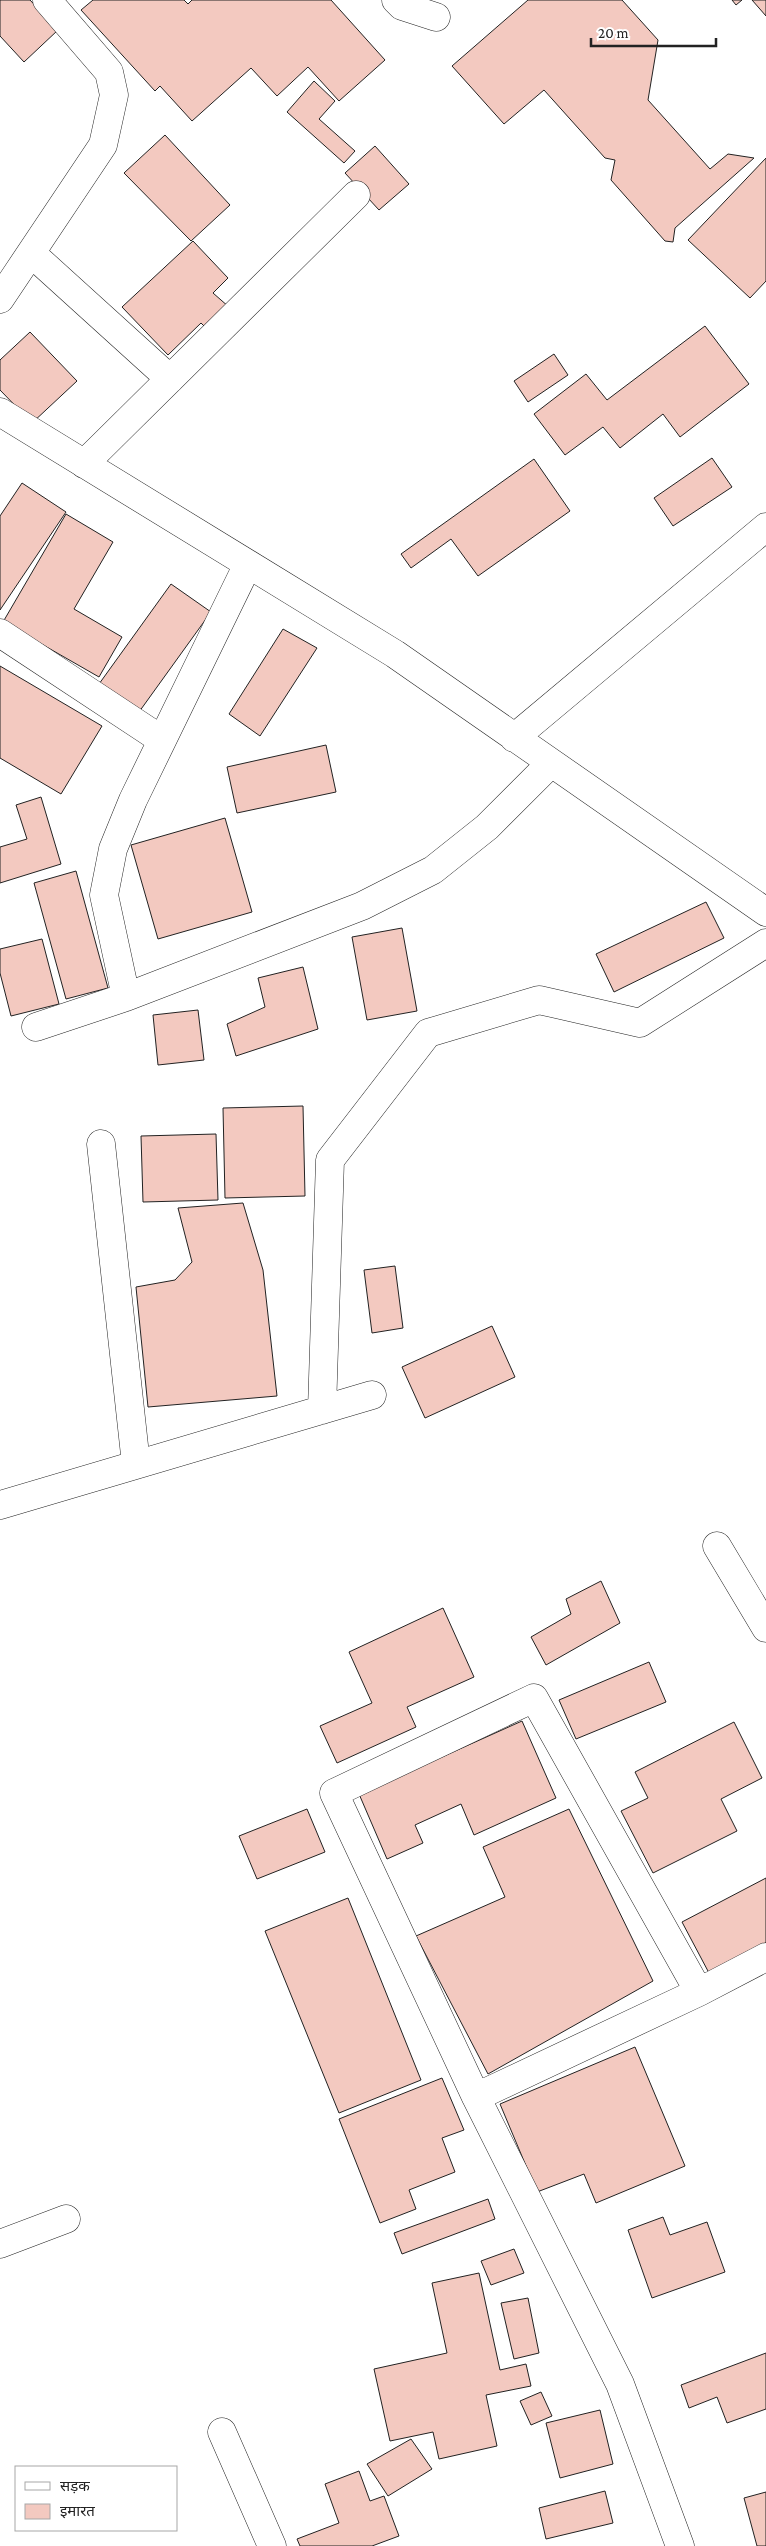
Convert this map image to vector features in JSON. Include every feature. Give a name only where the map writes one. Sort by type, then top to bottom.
[{"type":"street","points":[[0,300],[103,145],[114,95],[109,72],[48,0]]},
{"type":"street","points":[[396,0],[402,6],[436,17]]},
{"type":"street","points":[[84,464],[356,195]]},
{"type":"street","points":[[31,253],[170,379]]},
{"type":"street","points":[[0,412],[395,654],[766,912]]},
{"type":"street","points":[[514,738],[766,527]]},
{"type":"street","points":[[126,997],[104,895],[113,850],[133,800],[248,564]]},
{"type":"street","points":[[0,633],[162,740]]},
{"type":"street","points":[[36,1027],[126,997],[362,906],[433,870],[487,827],[551,763]]},
{"type":"street","points":[[322,1410],[330,1160],[428,1033],[539,1000],[640,1023],[766,943]]},
{"type":"street","points":[[101,1144],[136,1464]]},
{"type":"street","points":[[0,1504],[372,1395]]},
{"type":"street","points":[[717,1546],[766,1628]]},
{"type":"street","points":[[680,2546],[620,2384],[476,2097],[334,1793],[534,1698],[699,1992]]},
{"type":"street","points":[[476,2097],[699,1992],[766,1958]]},
{"type":"street","points":[[0,2244],[66,2219]]},
{"type":"street","points":[[222,2432],[272,2546]]},
{"type":"building","points":[[0,0],[30,0],[58,30],[24,62],[0,36]]},
{"type":"building","points":[[93,0],[184,0],[188,4],[192,0],[331,0],[385,60],[339,101],[308,67],[277,96],[251,68],[192,121],[160,86],[155,91],[81,10]]},
{"type":"building","points":[[528,0],[622,0],[658,40],[648,100],[710,169],[728,154],[754,158],[675,228],[673,242],[665,241],[611,180],[615,160],[605,158],[544,90],[504,124],[452,66]]},
{"type":"building","points":[[732,0],[742,0],[736,5]]},
{"type":"building","points":[[752,0],[766,0],[766,16]]},
{"type":"building","points":[[314,81],[335,101],[319,119],[355,151],[344,163],[287,112]]},
{"type":"building","points":[[165,135],[230,205],[191,241],[124,173]]},
{"type":"building","points":[[375,146],[409,184],[379,210],[345,173]]},
{"type":"building","points":[[766,158],[766,281],[750,298],[688,240]]},
{"type":"building","points":[[193,241],[228,278],[213,293],[229,307],[208,330],[201,323],[168,355],[122,307]]},
{"type":"building","points":[[705,326],[749,384],[680,437],[663,414],[620,448],[603,427],[565,455],[534,414],[586,374],[607,400]]},
{"type":"building","points":[[30,332],[77,381],[32,423],[0,390],[0,360]]},
{"type":"building","points":[[554,354],[568,375],[528,402],[514,381]]},
{"type":"building","points":[[712,458],[732,487],[673,526],[654,498]]},
{"type":"building","points":[[534,459],[570,511],[478,576],[451,539],[411,568],[401,554]]},
{"type":"building","points":[[22,483],[66,512],[0,610],[0,516]]},
{"type":"building","points":[[66,514],[113,542],[74,609],[122,637],[99,677],[3,622]]},
{"type":"building","points":[[171,584],[211,612],[139,712],[99,684]]},
{"type":"building","points":[[283,629],[317,648],[260,736],[229,714]]},
{"type":"building","points":[[0,666],[102,726],[61,794],[0,758]]},
{"type":"building","points":[[326,745],[336,792],[237,813],[227,767]]},
{"type":"building","points":[[41,797],[61,864],[0,883],[0,847],[27,839],[16,805]]},
{"type":"building","points":[[225,818],[252,912],[158,939],[131,845]]},
{"type":"building","points":[[76,871],[108,988],[66,999],[34,883]]},
{"type":"building","points":[[706,902],[724,938],[614,992],[596,954]]},
{"type":"building","points":[[402,928],[417,1011],[367,1020],[352,937]]},
{"type":"building","points":[[42,939],[59,1004],[11,1016],[0,973],[0,949]]},
{"type":"building","points":[[303,967],[318,1029],[236,1056],[227,1024],[265,1007],[258,978]]},
{"type":"building","points":[[198,1010],[204,1060],[158,1065],[153,1015]]},
{"type":"building","points":[[303,1106],[305,1196],[225,1198],[223,1108]]},
{"type":"building","points":[[216,1134],[218,1200],[143,1202],[141,1136]]},
{"type":"building","points":[[243,1203],[263,1270],[277,1396],[148,1407],[136,1287],[175,1280],[192,1262],[178,1208]]},
{"type":"building","points":[[395,1266],[403,1328],[372,1333],[364,1270]]},
{"type":"building","points":[[492,1326],[515,1377],[425,1418],[402,1367]]},
{"type":"building","points":[[601,1581],[620,1623],[546,1665],[531,1637],[571,1614],[566,1599]]},
{"type":"building","points":[[443,1608],[474,1677],[407,1707],[416,1727],[337,1763],[320,1726],[372,1703],[349,1652]]},
{"type":"building","points":[[649,1662],[666,1702],[576,1739],[559,1700]]},
{"type":"building","points":[[522,1721],[556,1798],[474,1835],[461,1804],[415,1825],[423,1843],[387,1859],[359,1794]]},
{"type":"building","points":[[734,1722],[762,1778],[721,1799],[737,1831],[653,1873],[621,1811],[648,1798],[635,1772]]},
{"type":"building","points":[[307,1809],[325,1852],[257,1879],[239,1836]]},
{"type":"building","points":[[569,1809],[653,1981],[488,2074],[416,1936],[505,1897],[483,1847]]},
{"type":"building","points":[[766,1878],[766,1943],[709,1973],[682,1922]]},
{"type":"building","points":[[348,1898],[421,2080],[339,2113],[265,1931]]},
{"type":"building","points":[[635,2047],[685,2166],[596,2203],[584,2174],[537,2192],[500,2104]]},
{"type":"building","points":[[442,2078],[464,2130],[442,2138],[455,2172],[409,2190],[416,2209],[380,2223],[339,2119]]},
{"type":"building","points":[[488,2199],[495,2219],[402,2254],[394,2233]]},
{"type":"building","points":[[663,2217],[670,2235],[707,2222],[725,2272],[652,2298],[628,2230]]},
{"type":"building","points":[[514,2249],[524,2273],[491,2285],[481,2261]]},
{"type":"building","points":[[479,2273],[500,2370],[526,2364],[531,2386],[486,2395],[497,2446],[439,2459],[433,2432],[390,2441],[374,2369],[447,2353],[432,2283]]},
{"type":"building","points":[[528,2298],[539,2353],[514,2359],[501,2303]]},
{"type":"building","points":[[766,2353],[766,2409],[727,2423],[717,2397],[689,2408],[681,2385]]},
{"type":"building","points":[[541,2392],[552,2416],[531,2425],[520,2401]]},
{"type":"building","points":[[600,2410],[613,2464],[560,2478],[546,2423]]},
{"type":"building","points":[[411,2439],[432,2469],[388,2496],[367,2464]]},
{"type":"building","points":[[359,2471],[370,2501],[384,2496],[399,2536],[372,2546],[300,2546],[297,2539],[339,2523],[325,2484]]},
{"type":"building","points":[[605,2491],[613,2523],[546,2539],[539,2508]]},
{"type":"building","points":[[766,2492],[766,2546],[757,2546],[744,2498]]}]
